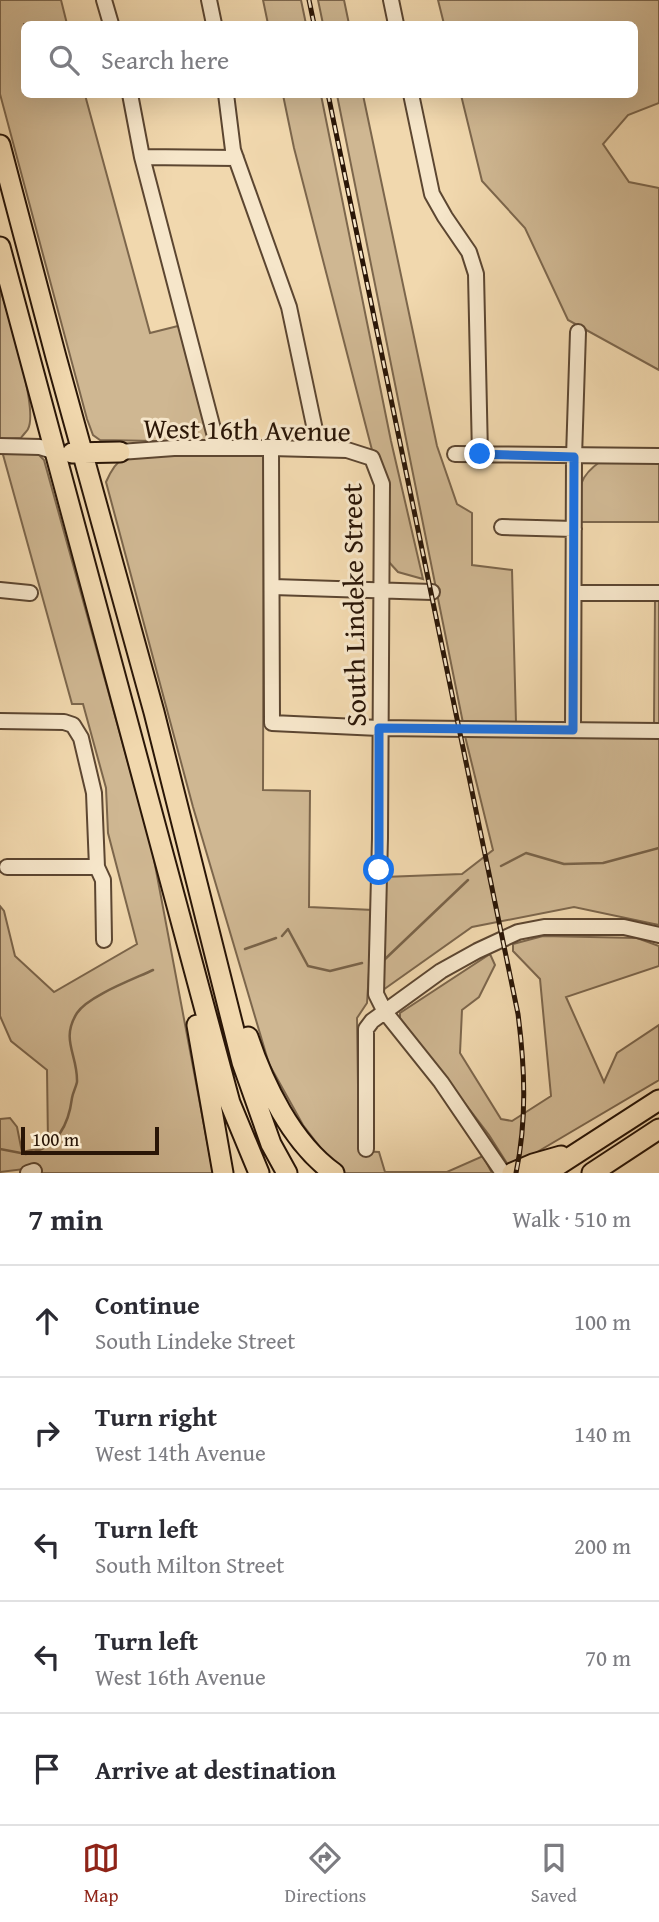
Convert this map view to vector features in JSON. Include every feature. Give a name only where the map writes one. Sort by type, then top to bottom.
[{"type":"highway","points":[[0,145],[46,319],[70,453],[178,913],[230,1103],[259,1173]]},
{"type":"highway","points":[[0,247],[20,323],[70,453],[98,506],[202,896],[242,1062],[271,1144],[287,1173]]},
{"type":"highway","points":[[46,319],[61,341],[90,444],[95,448],[120,452]]},
{"type":"highway","points":[[70,453],[120,452]]},
{"type":"highway","points":[[98,506],[99,476],[105,463],[120,452]]},
{"type":"highway","points":[[202,896],[256,1059],[292,1130],[317,1161],[334,1173]]},
{"type":"highway","points":[[178,913],[223,1173]]},
{"type":"highway","points":[[546,1173],[659,1100]]},
{"type":"highway","points":[[592,1173],[659,1129]]},
{"type":"highway","points":[[512,1173],[533,1164],[582,1151]]},
{"type":"street","points":[[104,0],[110,21]]},
{"type":"street","points":[[209,0],[213,21]]},
{"type":"street","points":[[391,0],[395,21]]},
{"type":"street","points":[[131,98],[142,157],[218,448]]},
{"type":"street","points":[[226,98],[236,158],[289,307],[319,449]]},
{"type":"street","points":[[412,98],[432,194],[469,252],[476,274],[480,454]]},
{"type":"street","points":[[142,157],[236,158]]},
{"type":"street","points":[[573,730],[574,457],[578,332]]},
{"type":"street","points":[[0,446],[40,447],[70,453]]},
{"type":"street","name":"West 16th Avenue","points":[[120,452],[218,448],[319,449],[347,450],[372,458]]},
{"type":"street","points":[[271,448],[272,723],[379,728],[659,731]]},
{"type":"street","points":[[455,454],[659,456]]},
{"type":"street","name":"South Lindeke Street","points":[[372,458],[382,484],[380,838],[375,988],[378,1001],[385,1012],[441,1082],[503,1173]]},
{"type":"street","points":[[502,527],[574,528]]},
{"type":"street","points":[[273,587],[432,592]]},
{"type":"street","points":[[0,590],[30,593]]},
{"type":"street","points":[[573,593],[659,593]]},
{"type":"street","points":[[0,721],[71,723],[81,738],[92,785],[97,867],[103,880],[104,940]]},
{"type":"street","points":[[7,867],[97,867]]},
{"type":"street","points":[[366,1149],[366,1033],[369,1024],[385,1012],[460,959],[527,929],[624,927],[659,935]]},
{"type":"shaded area","points":[[0,0],[61,0],[66,21],[21,21],[21,98],[86,98],[150,333],[182,325],[213,442],[100,440],[93,435],[0,94]]},
{"type":"shaded area","points":[[263,0],[301,0],[305,21],[267,21]]},
{"type":"shaded area","points":[[318,0],[344,0],[348,21],[322,21]]},
{"type":"shaded area","points":[[438,0],[659,0],[659,103],[628,115],[603,144],[629,182],[659,188],[659,370],[568,320],[525,228],[482,181],[462,98],[638,98],[638,21],[443,21]]},
{"type":"shaded area","points":[[284,98],[322,98],[391,441],[423,579],[398,572],[388,561],[389,491],[376,452],[372,450],[294,148]]},
{"type":"shaded area","points":[[338,98],[364,98],[437,446],[457,504],[472,513],[472,565],[512,570],[516,723],[463,723]]},
{"type":"shaded area","points":[[0,288],[21,360],[29,402],[28,429],[21,438],[0,439]]},
{"type":"shaded area","points":[[2,451],[37,453],[44,460],[152,849],[213,1173],[41,1173],[40,1167],[0,1172],[0,1119],[10,1118],[17,1127],[22,1152],[41,1148],[48,1143],[47,1070],[11,1041],[0,1016],[0,906],[4,911],[15,956],[54,992],[137,944],[108,833],[106,788],[83,704],[72,704]]},
{"type":"shaded area","points":[[130,456],[264,456],[263,790],[310,791],[309,907],[373,910],[367,1003],[357,1018],[359,1151],[379,1152],[385,1172],[447,1172],[483,1156],[492,1173],[345,1173],[336,1168],[303,1125],[269,1064],[193,807],[106,482],[117,463]]},
{"type":"shaded area","points":[[601,461],[659,461],[659,522],[581,522],[580,487],[586,474]]},
{"type":"shaded area","points":[[655,600],[659,600],[659,723],[654,723]]},
{"type":"shaded area","points":[[465,736],[659,737],[659,925],[574,907],[472,927],[383,990],[378,942],[384,877],[462,874],[493,850]]},
{"type":"shaded area","points":[[543,936],[637,938],[659,946],[659,966],[566,997],[604,1082],[617,1053],[659,1025],[659,1080],[510,1168],[489,1135],[400,1018],[400,1013],[490,954],[495,965],[479,997],[462,1010],[460,1053],[501,1119],[512,1121],[551,1096],[540,979],[513,951],[513,944]]},
{"type":"waterway","points":[[501,866],[526,853],[564,864],[603,863],[659,848]]},
{"type":"waterway","points":[[383,961],[468,880]]},
{"type":"waterway","points":[[282,936],[288,929],[308,966],[330,971],[362,963]]},
{"type":"waterway","points":[[245,949],[276,938]]},
{"type":"waterway","points":[[34,1152],[57,1138],[66,1124],[77,1082],[70,1040],[72,1023],[77,1013],[101,994],[153,970]]},
{"type":"waterway","points":[[0,1149],[26,1154]]},
{"type":"railway","points":[[309,0],[313,21]]},
{"type":"railway","points":[[329,98],[518,1014],[524,1094],[516,1173]]},
{"type":"route","points":[[379,870],[379,728],[573,730],[574,457],[480,454]]}]
